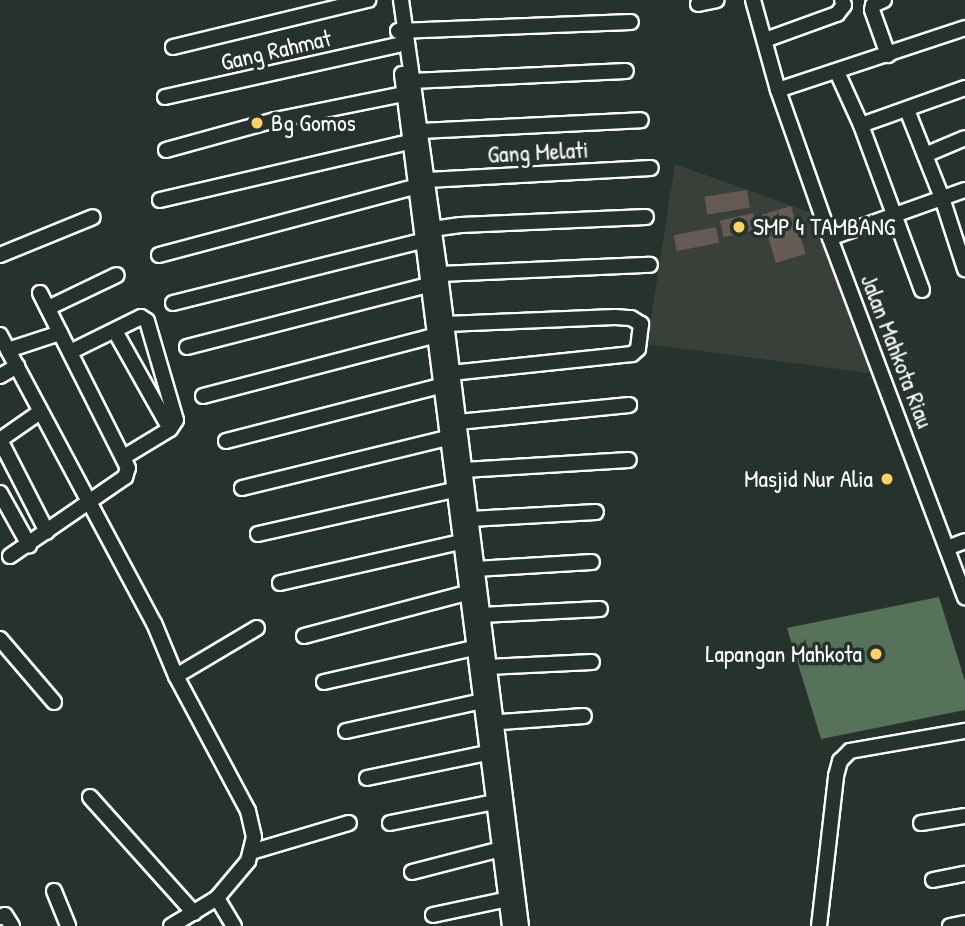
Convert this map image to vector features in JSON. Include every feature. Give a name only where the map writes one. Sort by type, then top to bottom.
[{"type":"street","points":[[173,47],[368,0]]},
{"type":"street","points":[[401,0],[400,31],[428,234],[428,285],[434,336],[448,380]]},
{"type":"street","points":[[698,4],[717,0]]},
{"type":"street","name":"Jalan Mahkota Riau","points":[[754,0],[778,90],[830,238],[965,598]]},
{"type":"street","points":[[765,40],[837,14],[844,5],[842,0]]},
{"type":"street","points":[[884,0],[873,5],[872,10],[888,55]]},
{"type":"street","name":"Gang Rahmat","points":[[165,97],[400,31],[631,22]]},
{"type":"street","points":[[778,90],[965,28]]},
{"type":"street","points":[[166,150],[275,120],[410,89],[626,71]]},
{"type":"street","points":[[837,72],[861,125],[922,290]]},
{"type":"street","points":[[861,125],[965,88]]},
{"type":"street","points":[[907,110],[959,237],[965,269]]},
{"type":"street","points":[[160,200],[415,137],[641,120]]},
{"type":"street","points":[[925,155],[965,138]]},
{"type":"street","name":"Gang Melati","points":[[159,256],[421,184],[651,168]]},
{"type":"street","points":[[830,238],[965,190]]},
{"type":"street","points":[[0,255],[93,217]]},
{"type":"street","points":[[173,303],[461,225],[646,217]]},
{"type":"street","points":[[428,234],[440,274],[446,324],[448,380],[470,519],[505,848],[510,926]]},
{"type":"street","points":[[440,274],[650,265]]},
{"type":"street","points":[[48,308],[117,275]]},
{"type":"street","points":[[187,347],[428,285]]},
{"type":"street","points":[[10,556],[125,477],[128,468],[40,293]]},
{"type":"street","points":[[70,352],[141,317],[147,321],[176,416],[170,429],[124,457]]},
{"type":"street","points":[[226,440],[448,380],[632,354],[638,349],[640,324],[631,318],[615,317],[446,324]]},
{"type":"street","points":[[115,331],[170,429]]},
{"type":"street","points":[[8,350],[60,333]]},
{"type":"street","points":[[0,335],[154,623],[176,676],[248,811],[254,838],[248,861],[217,898],[171,926]]},
{"type":"street","points":[[203,396],[434,336]]},
{"type":"street","points":[[0,376],[17,366]]},
{"type":"street","points":[[242,488],[455,432],[629,405]]},
{"type":"street","points":[[40,412],[0,440],[47,532]]},
{"type":"street","points":[[455,432],[454,490],[474,648],[485,673],[482,701],[490,722],[487,753],[494,802],[521,926]]},
{"type":"street","points":[[464,470],[629,460]]},
{"type":"street","points":[[258,534],[454,490]]},
{"type":"street","points":[[0,493],[29,545]]},
{"type":"street","points":[[470,519],[596,513]]},
{"type":"street","points":[[947,548],[965,541]]},
{"type":"street","points":[[281,583],[460,542]]},
{"type":"street","points":[[475,569],[592,562]]},
{"type":"street","points":[[303,636],[467,593]]},
{"type":"street","points":[[481,615],[600,609]]},
{"type":"street","points":[[176,676],[257,628]]},
{"type":"street","points":[[0,639],[54,702]]},
{"type":"street","points":[[324,682],[474,648]]},
{"type":"street","points":[[485,673],[592,662]]},
{"type":"street","points":[[346,731],[482,701]]},
{"type":"street","points":[[490,722],[584,716]]},
{"type":"street","points":[[820,926],[840,761],[850,751],[965,731]]},
{"type":"street","points":[[368,778],[487,753]]},
{"type":"street","points":[[90,797],[194,913]]},
{"type":"street","points":[[390,824],[494,802]]},
{"type":"street","points":[[921,823],[965,816]]},
{"type":"street","points":[[251,852],[325,827],[349,823]]},
{"type":"street","points":[[412,872],[505,848]]},
{"type":"street","points":[[933,880],[965,874]]},
{"type":"street","points":[[54,891],[68,926]]},
{"type":"street","points":[[217,898],[234,926]]},
{"type":"street","points":[[433,915],[508,898]]},
{"type":"street","points":[[0,917],[5,915],[12,926]]},
{"type":"street","points":[[950,926],[965,923]]},
{"type":"shaded area","points":[[675,164],[812,213],[870,373],[647,344]]},
{"type":"green space","name":"Lapangan Mahkota","points":[[939,597],[965,681],[965,710],[821,739],[787,628]]},
{"type":"building","points":[[747,190],[750,208],[707,215],[705,197]]},
{"type":"building","points":[[791,206],[806,254],[776,263],[761,215]]},
{"type":"building","name":"SMP 4 TAMBANG","points":[[753,213],[757,230],[724,237],[720,221]]},
{"type":"building","points":[[716,227],[719,243],[677,251],[674,235]]},
{"type":"place","name":"Bg Gomos","points":[[257,123]]},
{"type":"place","name":"SMP 4 TAMBANG","points":[[739,227]]},
{"type":"place","name":"Masjid Nur Alia","points":[[887,479]]},
{"type":"place","name":"Lapangan Mahkota","points":[[876,654]]}]
